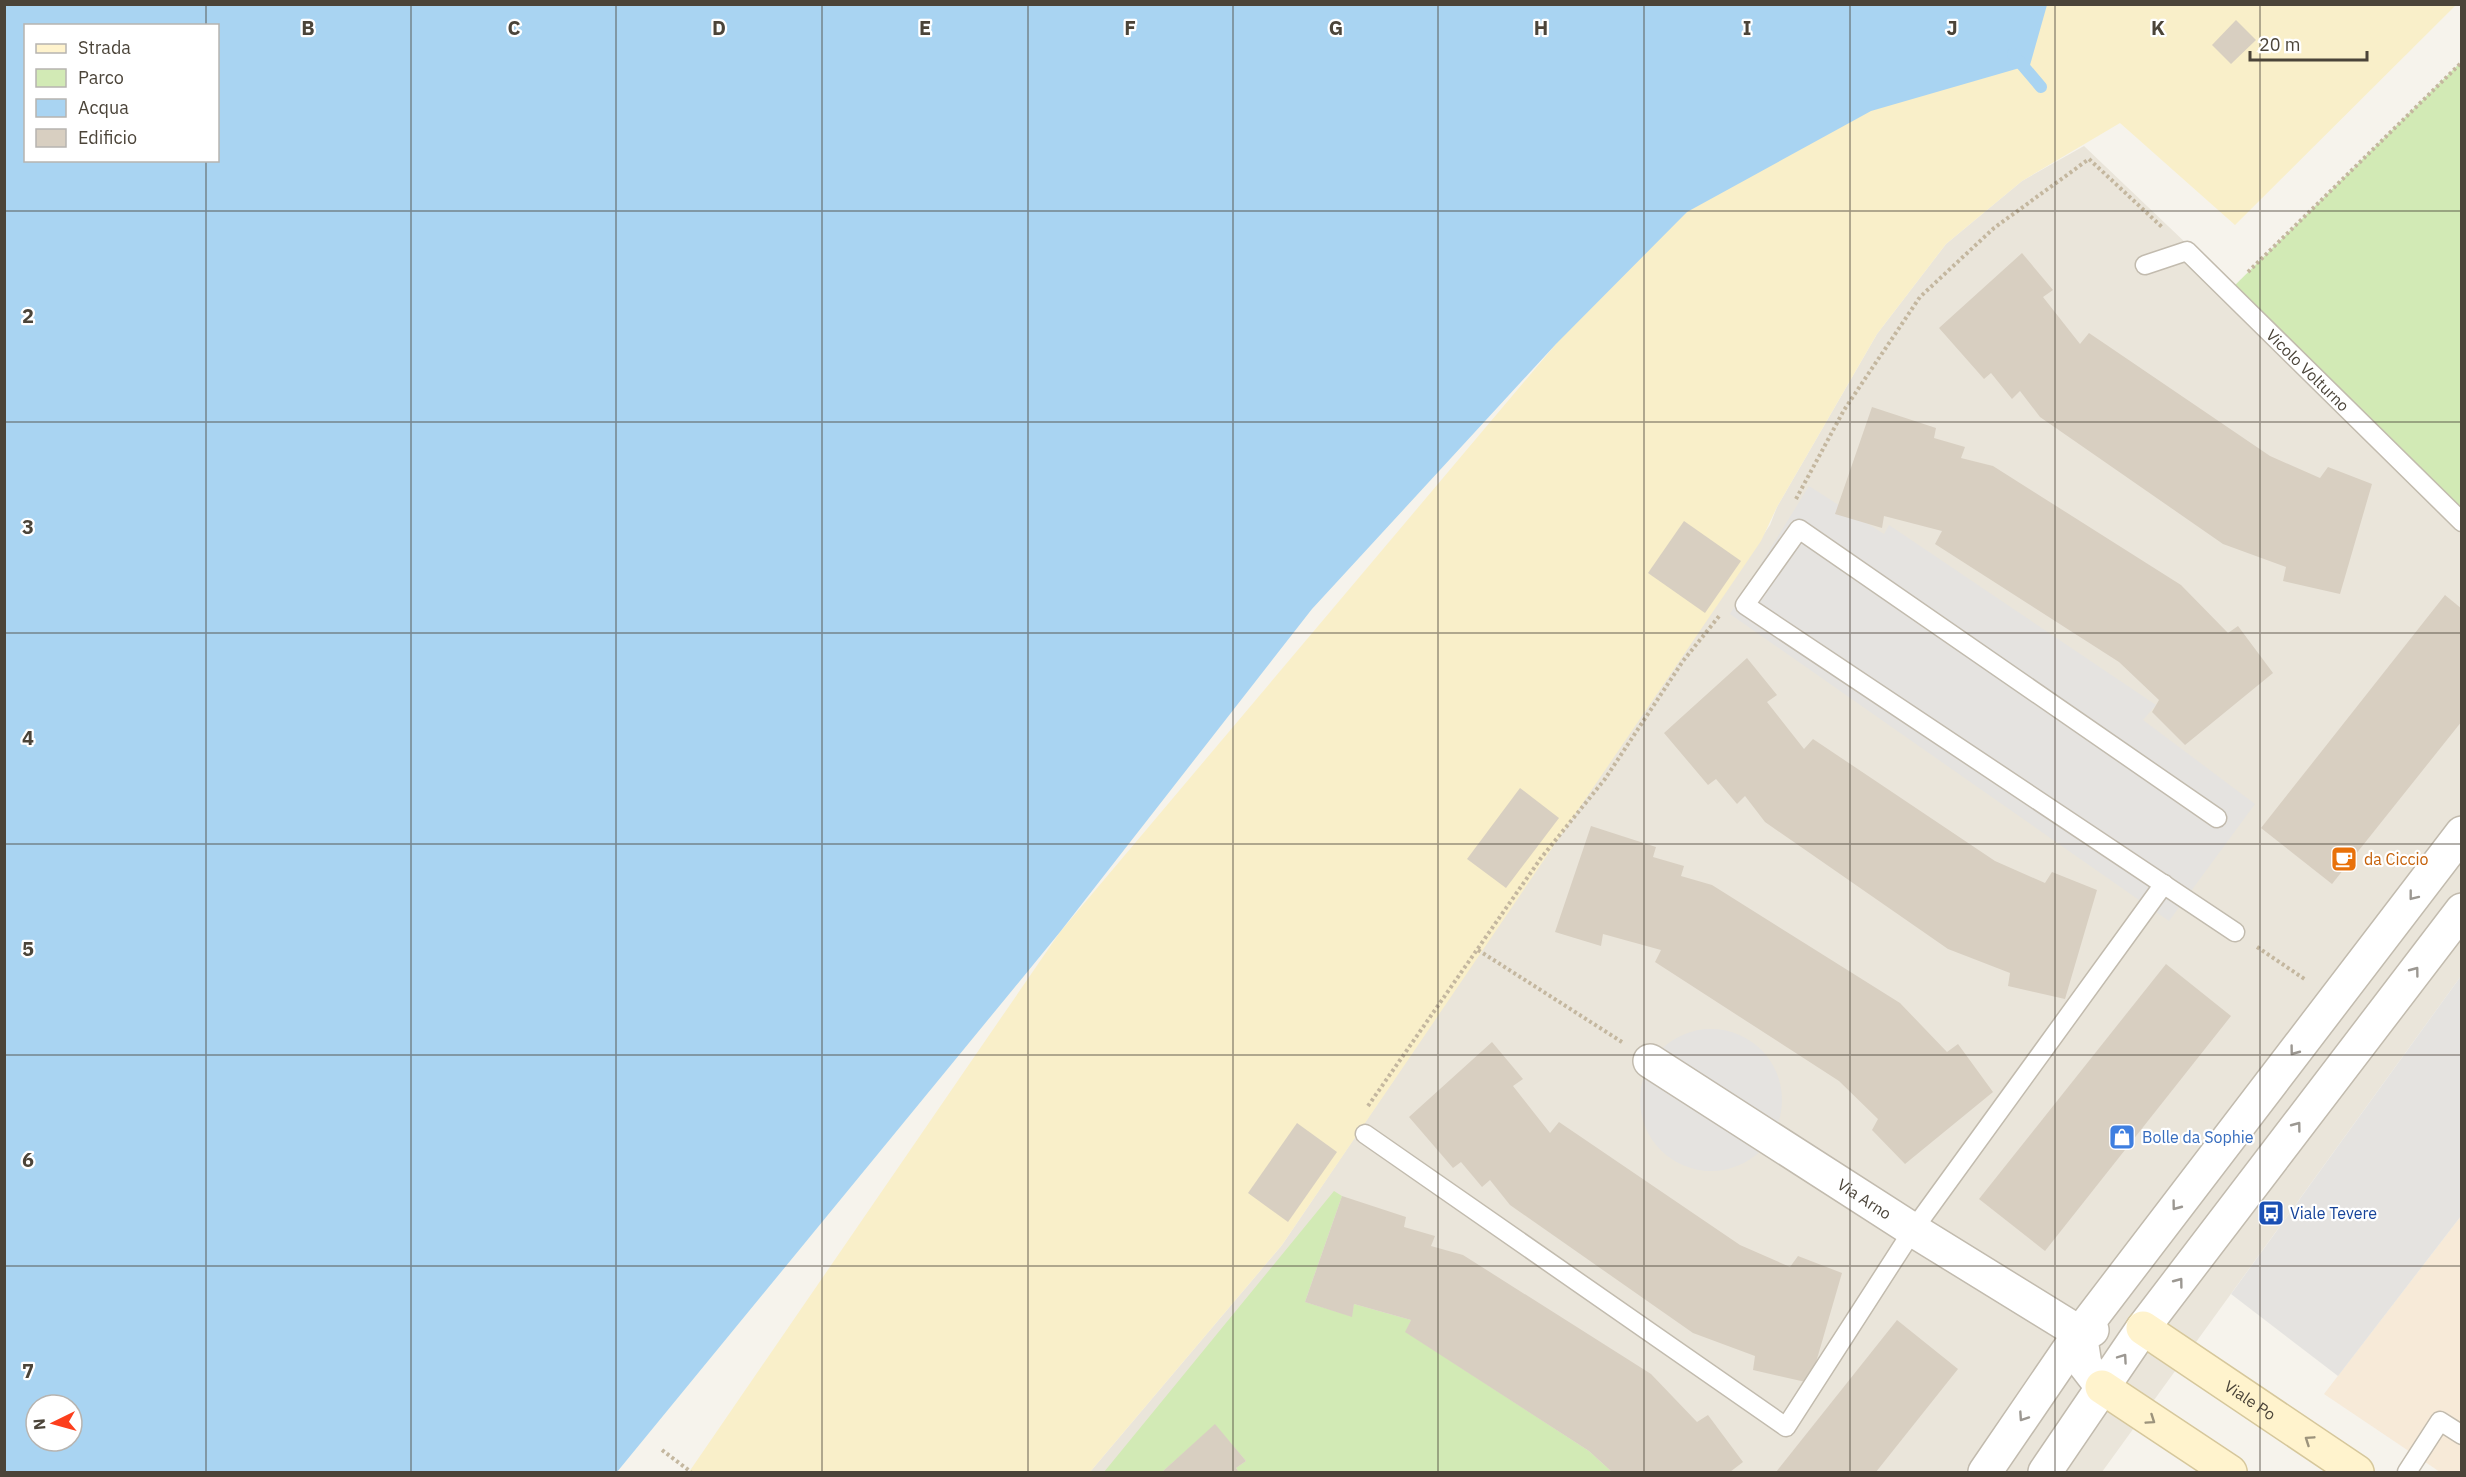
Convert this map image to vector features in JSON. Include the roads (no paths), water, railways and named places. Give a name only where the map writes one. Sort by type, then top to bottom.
[{"type":"street","points":[[1985,1473],[2080,1333],[2462,833]]},
{"type":"street","points":[[2045,1473],[2143,1328],[2462,910]]},
{"type":"street","name":"Via Arno","points":[[1650,1061],[1913,1230],[2080,1333]]},
{"type":"street","points":[[2080,1333],[2109,1325],[2143,1328]]},
{"type":"street","name":"Viale Po","points":[[2143,1328],[2357,1473]]},
{"type":"street","points":[[2080,1333],[2085,1365],[2102,1387],[2230,1473]]},
{"type":"lane","name":"Vicolo Volturno","points":[[2145,265],[2187,251],[2462,522]]},
{"type":"lane","points":[[2217,818],[1799,529],[1745,605],[2235,932]]},
{"type":"lane","points":[[1365,1134],[1786,1427],[1913,1230],[2164,884]]},
{"type":"lane","points":[[2407,1473],[2440,1421],[2462,1435]]},
{"type":"water","points":[[5,4],[2047,4],[2030,65],[1871,111],[1687,212],[1556,344],[1312,609],[1060,932],[617,1472],[5,1472]]},
{"type":"waterway","points":[[2013,54],[2041,87]]},
{"type":"place","name":"da Ciccio","points":[[2344,859]]},
{"type":"place","name":"Bolle da Sophie","points":[[2122,1137]]},
{"type":"place","name":"Viale Tevere","points":[[2271,1213]]}]
